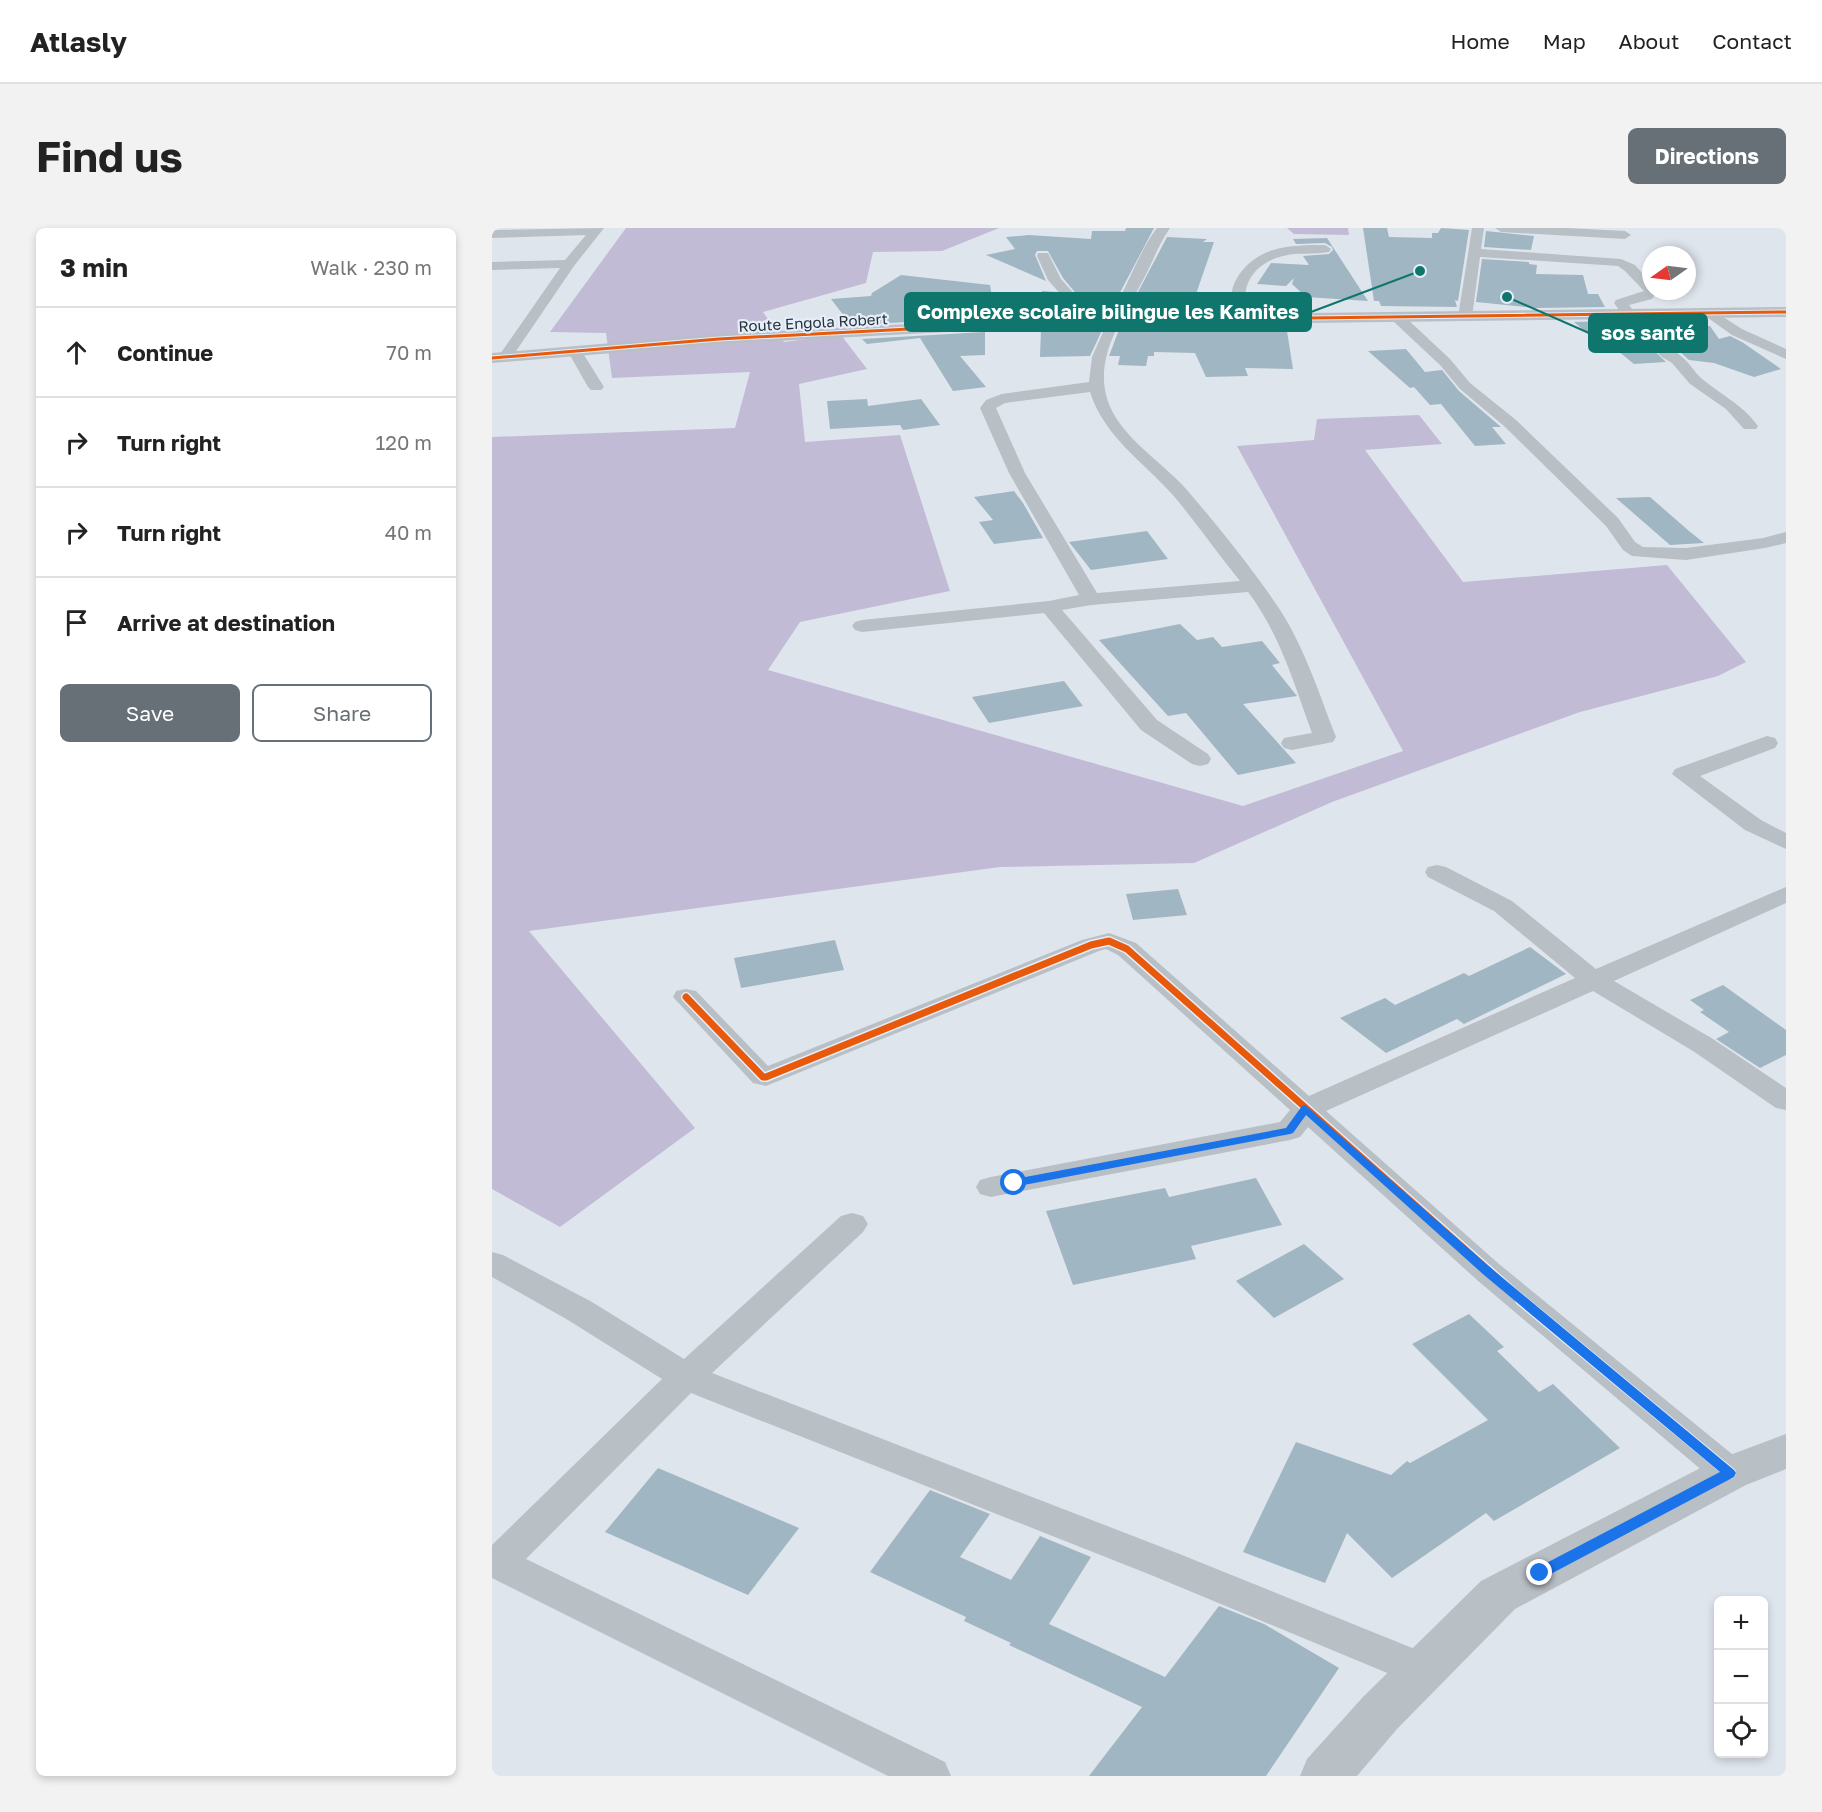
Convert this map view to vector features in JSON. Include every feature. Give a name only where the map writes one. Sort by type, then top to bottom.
[{"type":"street","points":[[1164,228],[1149,247],[1137,279],[1101,350],[1097,386],[1101,405],[1129,443],[1171,482],[1253,586],[1283,631],[1324,737],[1292,742]]},
{"type":"street","points":[[1465,317],[1478,228]]},
{"type":"street","points":[[1502,228],[1625,235]]},
{"type":"street","points":[[492,234],[597,230]]},
{"type":"street","points":[[498,357],[597,230]]},
{"type":"street","points":[[1243,320],[1237,304],[1237,289],[1242,278],[1252,268],[1263,259],[1278,253],[1324,249]]},
{"type":"street","points":[[1475,253],[1589,259],[1621,263],[1630,268],[1651,291],[1647,296],[1623,301],[1637,326],[1667,354],[1677,360],[1695,381],[1732,406],[1750,426]]},
{"type":"street","points":[[1042,256],[1055,280],[1069,296],[1060,308],[1059,321]]},
{"type":"street","points":[[492,266],[569,264]]},
{"type":"street","points":[[1065,302],[1117,315]]},
{"type":"street","points":[[1709,312],[1737,332],[1786,355]]},
{"type":"street","name":"Route Engola Robert","points":[[498,357],[719,339],[1059,321],[1117,315],[1243,320],[1785,312]]},
{"type":"street","points":[[1398,318],[1445,362],[1465,386],[1510,423],[1612,522],[1629,546],[1639,552],[1686,554],[1765,543],[1786,537]]},
{"type":"street","points":[[574,350],[596,387]]},
{"type":"street","points":[[1091,599],[1017,473],[988,408],[992,403],[1002,399],[1097,386]]},
{"type":"street","points":[[862,626],[1049,607],[1091,599],[1253,586]]},
{"type":"street","points":[[1049,607],[1149,724],[1200,759]]},
{"type":"street","points":[[1767,743],[1683,774],[1753,825],[1786,842]]},
{"type":"street","points":[[1437,872],[1503,906],[1592,979],[1703,1046],[1786,1101]]},
{"type":"street","points":[[991,1187],[1290,1131],[1305,1109],[1786,894]]},
{"type":"street","points":[[686,997],[763,1077],[766,1077],[1091,945],[1109,941],[1127,949],[1488,1272],[1730,1473]]},
{"type":"street","points":[[852,1224],[686,1377],[494,1564],[930,1776]]},
{"type":"street","points":[[492,1263],[580,1311],[686,1377],[1164,1564],[1423,1670]]},
{"type":"street","points":[[1325,1776],[1380,1713],[1498,1595],[1730,1473],[1786,1451]]},
{"type":"shaded area","points":[[626,228],[999,228],[942,251],[873,252],[866,283],[763,312],[784,342],[841,335],[867,369],[799,384],[805,442],[900,435],[950,591],[800,622],[768,670],[1243,806],[1403,751],[1237,446],[1314,440],[1317,419],[1419,415],[1442,444],[1365,450],[1463,582],[1667,565],[1746,662],[1718,676],[1580,712],[1332,802],[1194,863],[1000,867],[529,931],[695,1128],[560,1227],[492,1189],[492,437],[735,428],[750,372],[612,378],[606,333],[550,332]]},
{"type":"shaded area","points":[[1287,228],[1348,228],[1349,235],[1294,234]]},
{"type":"building","points":[[1126,228],[1154,228],[1115,302],[1079,297],[1063,278],[1048,251],[1037,251],[1035,255],[1046,281],[986,255],[1015,249],[1006,237],[1029,235],[1091,239],[1092,231],[1125,231]]},
{"type":"building","points":[[1363,228],[1387,228],[1389,237],[1432,238],[1432,233],[1438,233],[1441,228],[1469,230],[1458,301],[1455,300],[1457,307],[1381,306],[1379,301],[1374,301]]},
{"type":"building","points":[[1486,231],[1534,236],[1531,250],[1484,247]]},
{"type":"building","points":[[1167,237],[1207,239],[1203,242],[1214,242],[1196,294],[1229,295],[1228,312],[1127,313]]},
{"type":"building","points":[[1327,238],[1368,301],[1306,297],[1292,284],[1294,278],[1286,286],[1257,284],[1271,263],[1309,265],[1303,256],[1329,254],[1333,250],[1325,243],[1296,244],[1293,239]]},
{"type":"building","points":[[1482,259],[1529,262],[1529,264],[1537,265],[1536,274],[1583,275],[1588,294],[1598,294],[1605,307],[1535,308],[1476,302]]},
{"type":"building","points":[[901,275],[990,285],[994,308],[985,309],[985,318],[851,325],[831,299],[871,296],[872,293]]},
{"type":"building","points":[[1042,291],[1056,292],[1060,297],[1053,304],[1050,314],[1041,315]]},
{"type":"building","points":[[1613,321],[1615,326],[1627,325],[1666,362],[1634,364],[1601,337],[1593,338],[1574,322]]},
{"type":"building","points":[[1648,323],[1710,326],[1719,339],[1730,336],[1781,369],[1754,377],[1714,363],[1689,360]]},
{"type":"building","points":[[1286,325],[1293,369],[1245,368],[1248,376],[1206,377],[1195,353],[1154,352],[1154,356],[1148,356],[1146,366],[1118,365],[1120,356],[1109,356],[1120,327],[1225,326],[1269,330],[1272,326]]},
{"type":"building","points":[[1103,328],[1090,356],[1040,357],[1041,329]]},
{"type":"building","points":[[985,332],[985,355],[960,356],[986,387],[953,391],[920,338],[867,344],[862,339]]},
{"type":"building","points":[[1406,349],[1425,372],[1442,370],[1459,391],[1501,427],[1492,427],[1506,444],[1475,446],[1441,404],[1430,405],[1414,387],[1410,388],[1368,351]]},
{"type":"building","points":[[867,399],[868,406],[921,399],[940,425],[903,430],[900,425],[830,429],[827,401]]},
{"type":"building","points":[[1014,491],[1043,538],[994,544],[979,522],[993,520],[974,497]]},
{"type":"building","points":[[1650,497],[1704,543],[1670,545],[1616,498]]},
{"type":"building","points":[[1147,531],[1168,559],[1091,570],[1069,542]]},
{"type":"building","points":[[1180,624],[1197,640],[1213,637],[1222,647],[1262,641],[1280,663],[1272,665],[1297,696],[1243,704],[1296,763],[1238,775],[1186,713],[1168,716],[1099,640]]},
{"type":"building","points":[[1064,681],[1083,706],[989,723],[972,697]]},
{"type":"building","points":[[1178,889],[1187,915],[1133,920],[1126,894]]},
{"type":"building","points":[[835,940],[844,970],[741,988],[734,958]]},
{"type":"building","points":[[1530,947],[1566,974],[1464,1024],[1457,1019],[1386,1053],[1340,1018],[1385,998],[1395,1005],[1464,973],[1469,976]]},
{"type":"building","points":[[1723,985],[1786,1030],[1786,1055],[1760,1068],[1716,1039],[1729,1032],[1700,1012],[1704,1010],[1690,1000]]},
{"type":"building","points":[[1256,1178],[1282,1225],[1191,1246],[1196,1259],[1073,1285],[1046,1211],[1165,1188],[1169,1197]]},
{"type":"building","points":[[1304,1244],[1344,1279],[1274,1318],[1236,1281]]},
{"type":"building","points":[[1469,1314],[1504,1347],[1497,1351],[1539,1392],[1553,1384],[1620,1448],[1494,1521],[1486,1513],[1392,1578],[1347,1533],[1325,1583],[1243,1552],[1296,1442],[1391,1475],[1407,1461],[1410,1463],[1488,1420],[1412,1344]]},
{"type":"building","points":[[658,1468],[799,1528],[748,1595],[605,1532]]},
{"type":"building","points":[[930,1490],[990,1514],[960,1557],[1011,1580],[1040,1536],[1091,1557],[1049,1624],[1165,1677],[1219,1606],[1264,1624],[1339,1668],[1266,1776],[1089,1776],[1142,1707],[1009,1645],[1011,1643],[964,1621],[966,1617],[870,1572]]},
{"type":"cycle path","points":[[492,358],[719,339],[1059,321],[1786,312]]},
{"type":"cycle path","points":[[686,997],[763,1077],[766,1077],[1091,945],[1109,941],[1127,949],[1488,1272],[1730,1473]]},
{"type":"place","name":"Complexe scolaire bilingue les Kamites","points":[[1420,271]]},
{"type":"place","name":"sos santé","points":[[1507,297]]},
{"type":"route","points":[[1014,1183],[1290,1131],[1305,1109],[1488,1272],[1730,1473],[1540,1573]]}]
